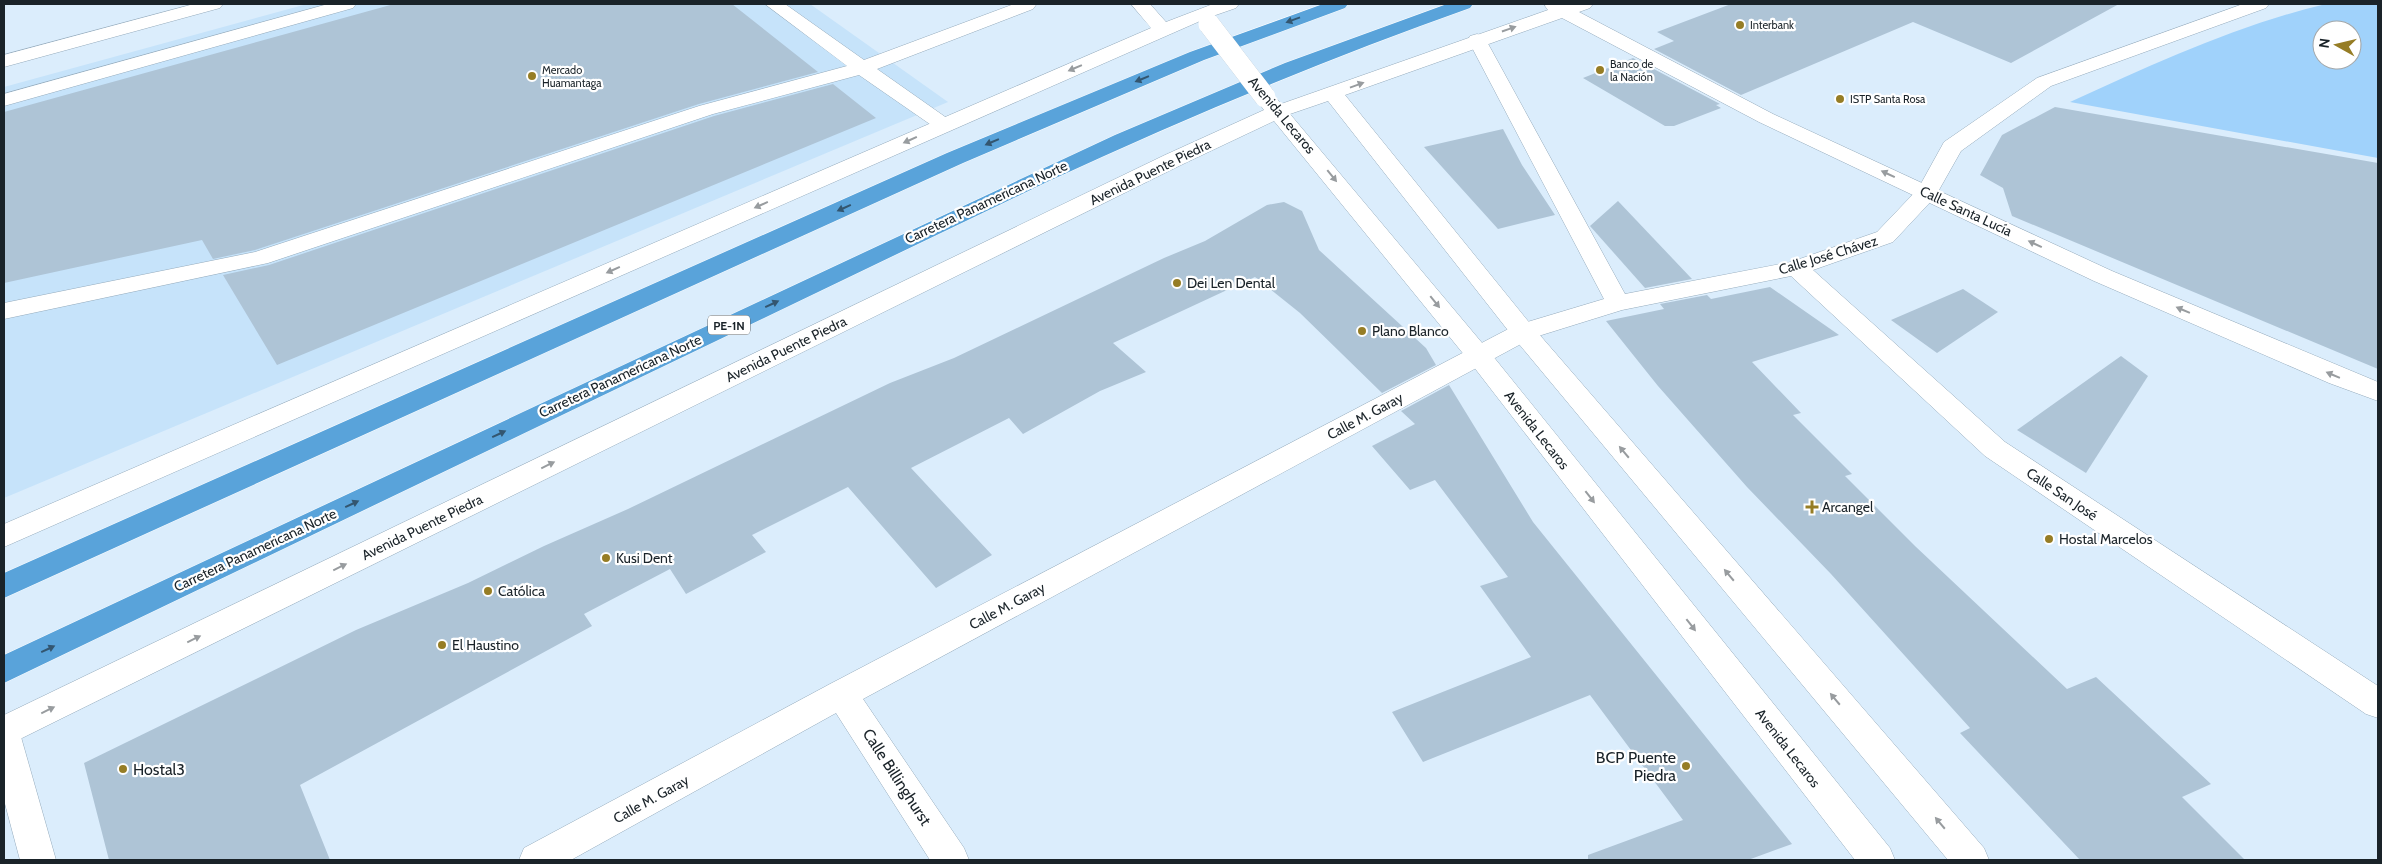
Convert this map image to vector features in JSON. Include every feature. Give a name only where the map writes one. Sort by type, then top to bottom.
[{"type":"highway","points":[[4,586],[964,154],[1197,56],[1339,4]]},
{"type":"highway","name":"Carretera Panamericana Norte","points":[[4,670],[1072,161],[1359,40],[1464,4]]},
{"type":"main road","points":[[4,62],[214,4]]},
{"type":"main road","points":[[4,100],[348,4]]},
{"type":"main road","points":[[774,4],[944,125]]},
{"type":"main road","points":[[1140,4],[1163,30]]},
{"type":"main road","points":[[4,536],[944,125],[1200,14],[1230,4]]},
{"type":"main road","name":"Calle José Chávez","points":[[1479,356],[1523,332],[1618,303],[1796,268],[1885,237],[1927,192],[1952,147],[2044,82],[2260,4]]},
{"type":"main road","points":[[4,311],[260,258],[706,110],[862,68],[1027,5]]},
{"type":"main road","name":"Calle Santa Lucía","points":[[1566,6],[1766,118],[2103,276],[2338,377],[2378,392]]},
{"type":"main road","name":"Avenida Puente Piedra","points":[[4,732],[1137,178],[1271,105],[1332,94],[1566,6]]},
{"type":"main road","name":"Avenida Lecaros","points":[[1200,14],[1271,105],[1479,356],[1876,860]]},
{"type":"main road","points":[[1478,40],[1618,303]]},
{"type":"main road","points":[[1332,94],[1369,137],[1523,332],[1971,860]]},
{"type":"main road","name":"Calle San José","points":[[1796,268],[1995,449],[2378,704]]},
{"type":"main road","name":"Calle M. Garay","points":[[537,860],[842,694],[1479,356]]},
{"type":"main road","name":"Calle Billinghurst","points":[[842,694],[951,860]]},
{"type":"main road","points":[[4,736],[38,860]]},
{"type":"shaded area","points":[[307,4],[810,4],[948,102],[4,498],[4,87]]},
{"type":"shaded area","points":[[2326,4],[2378,4],[2378,158],[2070,102],[2196,47],[2260,23]]},
{"type":"building","points":[[394,4],[732,4],[818,72],[699,104],[255,250],[213,259],[202,240],[4,283],[4,112]]},
{"type":"building","points":[[1731,4],[2119,4],[2011,63],[1913,22],[1741,95],[1654,49],[1674,41],[1657,32]]},
{"type":"building","points":[[1633,58],[1720,104],[1716,105],[1721,108],[1674,126],[1665,126],[1583,78]]},
{"type":"building","points":[[833,84],[876,118],[277,365],[223,275],[269,265],[714,116]]},
{"type":"building","points":[[2055,107],[2378,163],[2378,369],[2012,216],[2003,188],[1980,175],[2002,135]]},
{"type":"building","points":[[1503,129],[1522,165],[1555,215],[1498,229],[1424,147]]},
{"type":"building","points":[[1618,201],[1692,279],[1645,288],[1590,226]]},
{"type":"building","points":[[1284,202],[1302,211],[1319,250],[1426,348],[1436,365],[1382,393],[1300,313],[1255,277],[1113,343],[1146,372],[1100,391],[1023,434],[1009,418],[911,468],[992,555],[936,588],[848,487],[752,535],[766,552],[686,594],[670,569],[584,614],[592,626],[300,785],[330,860],[109,860],[84,763],[356,630],[468,583],[544,546],[628,509],[890,383],[954,358],[1164,258],[1205,241],[1267,205]]},
{"type":"building","points":[[1770,287],[1839,335],[1752,362],[1801,413],[1793,415],[1852,474],[1845,476],[1915,546],[2067,689],[2096,677],[2211,784],[2182,797],[2245,860],[2080,860],[1960,733],[1970,728],[1831,574],[1747,487],[1658,386],[1606,321],[1664,309],[1660,304],[1707,295],[1711,299]]},
{"type":"building","points":[[1963,289],[1998,312],[1937,353],[1891,320]]},
{"type":"building","points":[[2121,356],[2148,376],[2086,473],[2017,430]]},
{"type":"building","points":[[1449,385],[1533,522],[1792,844],[1748,860],[1588,860],[1588,855],[1683,820],[1590,695],[1423,762],[1392,712],[1531,657],[1480,586],[1508,577],[1435,480],[1410,490],[1372,446],[1415,424],[1401,411]]},
{"type":"place","name":"Interbank","points":[[1740,25]]},
{"type":"place","name":"Banco de la Nación","points":[[1600,70]]},
{"type":"place","name":"Mercado Huamantaga","points":[[532,76]]},
{"type":"place","name":"ISTP Santa Rosa","points":[[1840,99]]},
{"type":"place","name":"Dei Len Dental","points":[[1177,283]]},
{"type":"place","name":"Plano Blanco","points":[[1362,331]]},
{"type":"place","name":"Arcangel","points":[[1812,507]]},
{"type":"place","name":"Hostal Marcelos","points":[[2049,539]]},
{"type":"place","name":"Kusi Dent","points":[[606,558]]},
{"type":"place","name":"Católica","points":[[488,591]]},
{"type":"place","name":"El Haustino","points":[[442,645]]},
{"type":"place","name":"BCP Puente Piedra","points":[[1686,766]]},
{"type":"place","name":"Hostal3","points":[[123,769]]}]
